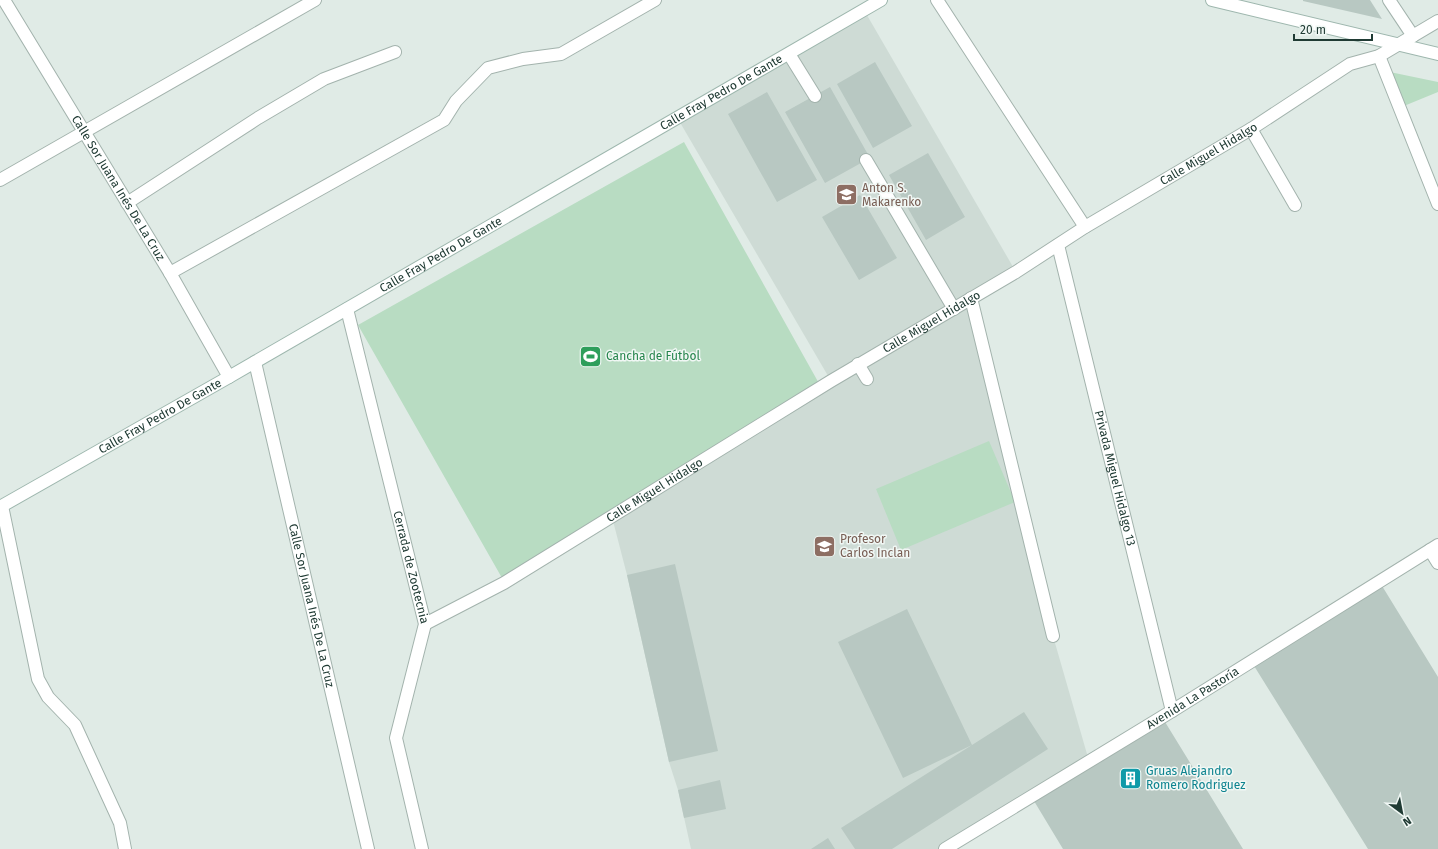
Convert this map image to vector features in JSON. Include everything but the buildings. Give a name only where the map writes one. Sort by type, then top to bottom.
[{"type":"street","name":"Calle Sor Juana Inés De La Cruz","points":[[4,0],[170,273],[229,377]]},
{"type":"street","points":[[0,180],[316,0]]},
{"type":"street","points":[[170,273],[444,120],[456,101],[488,68],[523,59],[561,54],[655,0]]},
{"type":"street","name":"Calle Fray Pedro De Gante","points":[[1,506],[229,377],[881,0]]},
{"type":"street","points":[[937,0],[1085,227]]},
{"type":"street","points":[[1212,0],[1438,54]]},
{"type":"street","points":[[1389,0],[1412,36]]},
{"type":"street","name":"Calle Miguel Hidalgo","points":[[425,624],[504,583],[858,364],[1016,272],[1085,227],[1251,129],[1350,64],[1379,56],[1438,21]]},
{"type":"street","points":[[127,203],[258,118],[324,79],[395,52]]},
{"type":"street","points":[[789,54],[815,96]]},
{"type":"street","points":[[1379,56],[1438,204]]},
{"type":"street","points":[[1251,129],[1295,205]]},
{"type":"street","points":[[866,160],[954,309]]},
{"type":"street","name":"Privada Miguel Hidalgo 13","points":[[1058,245],[1172,711]]},
{"type":"street","points":[[972,298],[1054,636]]},
{"type":"street","name":"Cerrada de Zootecnia","points":[[347,309],[425,624],[396,738],[422,849]]},
{"type":"street","name":"Calle Sor Juana Inés De La Cruz","points":[[255,362],[368,849]]},
{"type":"street","points":[[858,364],[867,379]]},
{"type":"street","points":[[1,506],[38,679],[48,697],[75,725],[120,823],[125,849]]},
{"type":"street","points":[[1434,547],[1438,563]]},
{"type":"street","name":"Avenida La Pastoría","points":[[949,848],[1434,547]]},
{"type":"shaded area","name":"Profesor Carlos Inclan","points":[[864,10],[1016,272],[972,299],[1053,636],[1089,761],[945,849],[691,849],[678,790],[669,762],[627,575],[612,517],[831,381],[678,119]]},
{"type":"green space","points":[[1385,71],[1438,82],[1438,92],[1399,108]]},
{"type":"green space","name":"Cancha de Fútbol","points":[[684,142],[821,387],[502,578],[358,325]]},
{"type":"green space","points":[[989,441],[1015,502],[901,550],[876,489]]},
{"type":"place","name":"Anton S. Makarenko","points":[[847,195]]},
{"type":"place","name":"Cancha de Fútbol","points":[[590,356]]},
{"type":"place","name":"Profesor Carlos Inclan","points":[[825,546]]},
{"type":"place","name":"Gruas Alejandro Romero Rodriguez","points":[[1130,778]]}]
